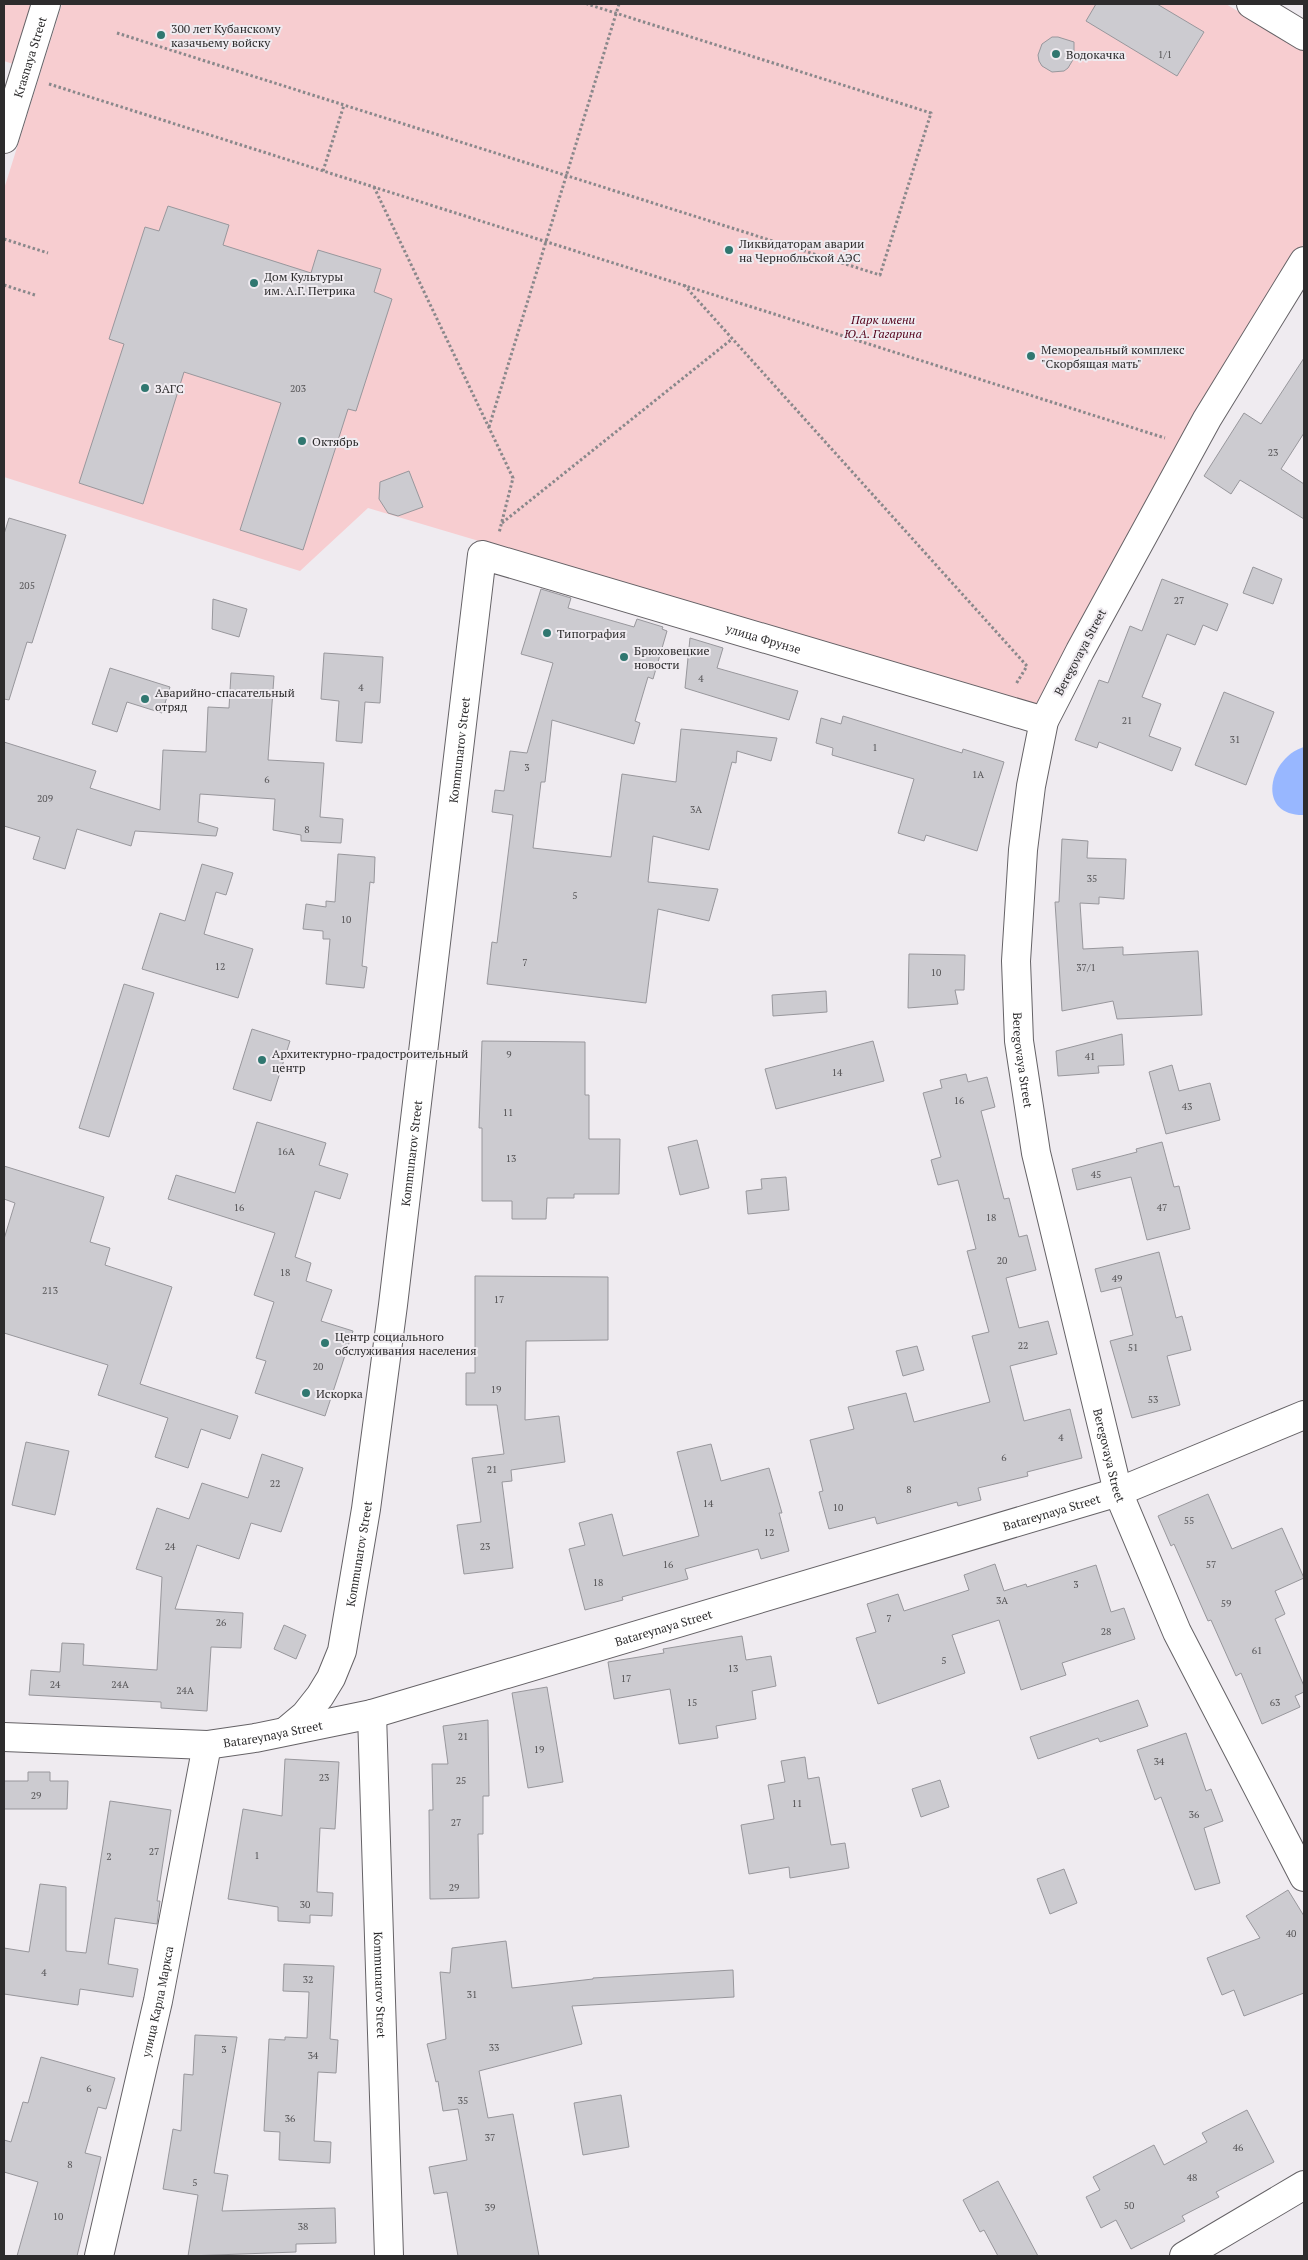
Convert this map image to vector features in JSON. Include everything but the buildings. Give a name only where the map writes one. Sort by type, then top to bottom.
[{"type":"street","name":"Krasnaya Street","points":[[4,139],[46,4]]},
{"type":"street","points":[[1251,4],[1304,36]]},
{"type":"street","name":"Beregovaya Street","points":[[1304,261],[1192,447],[1084,643],[1044,721],[1031,786],[1018,904],[1016,961],[1019,1041],[1036,1153],[1118,1492],[1178,1632],[1304,1877]]},
{"type":"street","name":"улица Фрунзе","points":[[487,556],[1044,721]]},
{"type":"street","name":"Kommunarov Street","points":[[286,1731],[305,1715],[320,1696],[331,1678],[342,1651],[360,1547],[393,1305],[487,556]]},
{"type":"street","name":"Batareynaya Street","points":[[4,1737],[207,1745],[372,1714],[1118,1492],[1304,1415]]},
{"type":"street","name":"Kommunarov Street","points":[[372,1714],[389,2256]]},
{"type":"street","name":"улица Карла Маркса","points":[[99,2256],[158,2001],[207,1745]]},
{"type":"street","points":[[1184,2256],[1304,2185]]},
{"type":"path","points":[[117,33],[880,276],[931,113],[587,4]]},
{"type":"path","points":[[488,428],[617,13],[618,4]]},
{"type":"path","points":[[24,76],[1192,447]]},
{"type":"path","points":[[323,170],[344,105]]},
{"type":"path","points":[[374,186],[513,478],[502,524],[487,556]]},
{"type":"path","points":[[4,239],[48,253]]},
{"type":"path","points":[[4,285],[35,295]]},
{"type":"path","points":[[684,285],[1027,666]]},
{"type":"path","points":[[502,524],[732,340]]},
{"type":"green space","points":[[4,4],[39,4],[19,66],[4,61]]},
{"type":"green space","name":"Парк имени Ю.А. Гагарина","points":[[62,4],[1226,4],[1304,51],[1304,243],[1035,707],[368,508],[300,571],[4,477],[4,189]]},
{"type":"water","points":[[1304,747],[1304,815],[1288,813],[1278,806],[1273,797],[1272,785],[1282,762],[1292,753]]},
{"type":"place","name":"300 лет Кубанскому казачьему войску","points":[[161,35]]},
{"type":"place","name":"Водокачка","points":[[1056,54]]},
{"type":"place","name":"Ликвидаторам аварии на Чернобльской АЭС","points":[[729,250]]},
{"type":"place","name":"Дом Культуры им. А.Г. Петрика","points":[[254,283]]},
{"type":"place","name":"Мемореальный комплекс \"Cкорбящая мать\"","points":[[1031,356]]},
{"type":"place","name":"ЗАГС","points":[[145,388]]},
{"type":"place","name":"Октябрь","points":[[302,441]]},
{"type":"place","name":"Типография","points":[[547,633]]},
{"type":"place","name":"Брюховецкие новости","points":[[624,657]]},
{"type":"place","name":"Аварийно-спасательный отряд","points":[[145,699]]},
{"type":"place","name":"Архитектурно-градостроительный центр","points":[[262,1060]]},
{"type":"place","name":"Центр социального обслуживания населения","points":[[325,1343]]},
{"type":"place","name":"Искорка","points":[[306,1393]]}]
